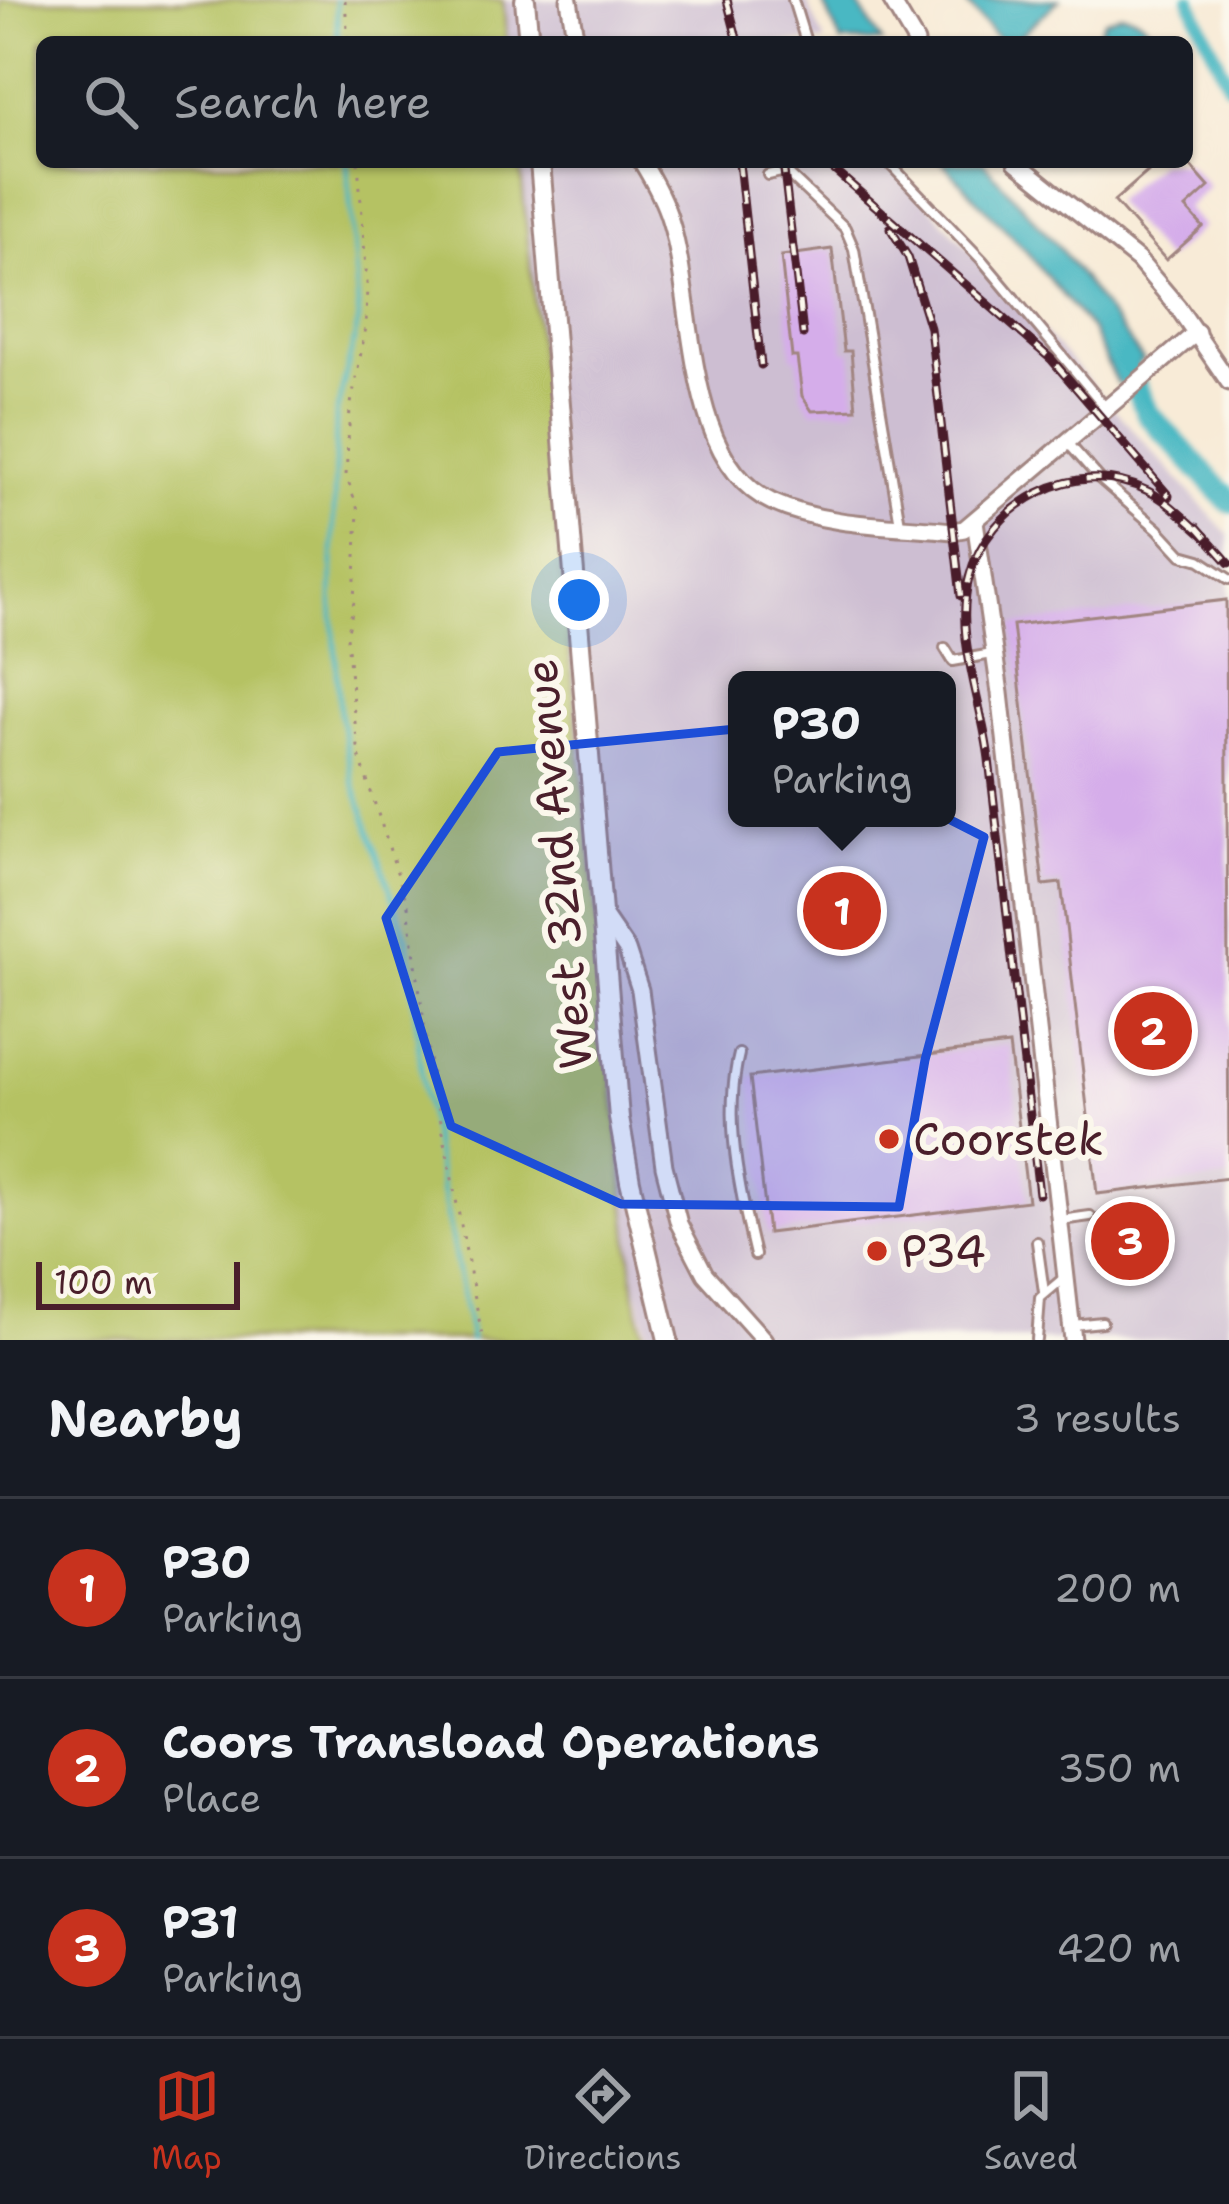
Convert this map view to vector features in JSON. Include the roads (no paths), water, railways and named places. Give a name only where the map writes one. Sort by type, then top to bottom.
[{"type":"street","points":[[525,0],[528,36]]},
{"type":"street","points":[[568,0],[575,36]]},
{"type":"street","points":[[891,0],[912,36]]},
{"type":"street","name":"West 32nd Avenue","points":[[540,168],[599,909],[623,1139],[668,1340]]},
{"type":"street","points":[[645,168],[670,218],[706,412],[727,466],[752,490],[798,512],[953,531],[975,521],[1196,332]]},
{"type":"street","points":[[1024,168],[1138,260],[1229,382]]},
{"type":"street","points":[[975,521],[1073,1333]]},
{"type":"street","points":[[599,909],[627,950],[640,990],[664,1166],[679,1224],[705,1274],[764,1340]]},
{"type":"lane","points":[[793,0],[804,36]]},
{"type":"lane","points":[[894,168],[1112,404]]},
{"type":"lane","points":[[768,175],[785,171],[844,228],[854,249],[901,526]]},
{"type":"lane","points":[[1067,441],[1099,478],[1182,555],[1200,560],[1229,579]]},
{"type":"lane","points":[[945,648],[953,661],[994,653]]},
{"type":"lane","points":[[739,1054],[732,1081],[734,1120],[755,1255]]},
{"type":"lane","points":[[1059,1220],[1090,1216]]},
{"type":"lane","points":[[1037,1242],[1044,1292],[1037,1340]]},
{"type":"lane","points":[[1044,1292],[1066,1276]]},
{"type":"lane","points":[[1073,1333],[1102,1322]]},
{"type":"water","points":[[822,0],[855,0],[878,36],[838,36]]},
{"type":"water","points":[[963,0],[1059,0],[1020,36],[996,36]]},
{"type":"water","points":[[1121,14],[1133,16],[1151,36],[1097,36],[1104,21]]},
{"type":"water","points":[[948,168],[988,168],[1059,247],[1143,360],[1117,384],[1092,331]]},
{"type":"waterway","points":[[336,0],[338,36]]},
{"type":"waterway","points":[[1190,0],[1229,85]]},
{"type":"waterway","points":[[347,168],[359,319],[336,415],[332,603],[340,713],[352,779],[407,939],[424,1095],[471,1340]]},
{"type":"waterway","points":[[1115,344],[1148,414],[1229,501]]},
{"type":"railway","points":[[727,0],[736,36]]},
{"type":"railway","points":[[740,168],[761,365]]},
{"type":"railway","points":[[784,168],[803,334]]},
{"type":"railway","points":[[832,168],[1051,359],[1169,496]]},
{"type":"railway","points":[[890,228],[908,257],[930,328],[961,596]]},
{"type":"railway","points":[[1039,1194],[989,759],[967,646],[969,578],[979,551],[1015,508],[1065,483],[1120,481],[1148,491],[1205,536]]},
{"type":"railway","points":[[1197,527],[1229,563]]},
{"type":"place","name":"P30","points":[[842,911]]},
{"type":"place","name":"Coors Transload Operations","points":[[1153,1031]]},
{"type":"place","name":"Coorstek","points":[[889,1139]]},
{"type":"place","name":"P31","points":[[1130,1241]]},
{"type":"place","name":"P34","points":[[877,1251]]}]
